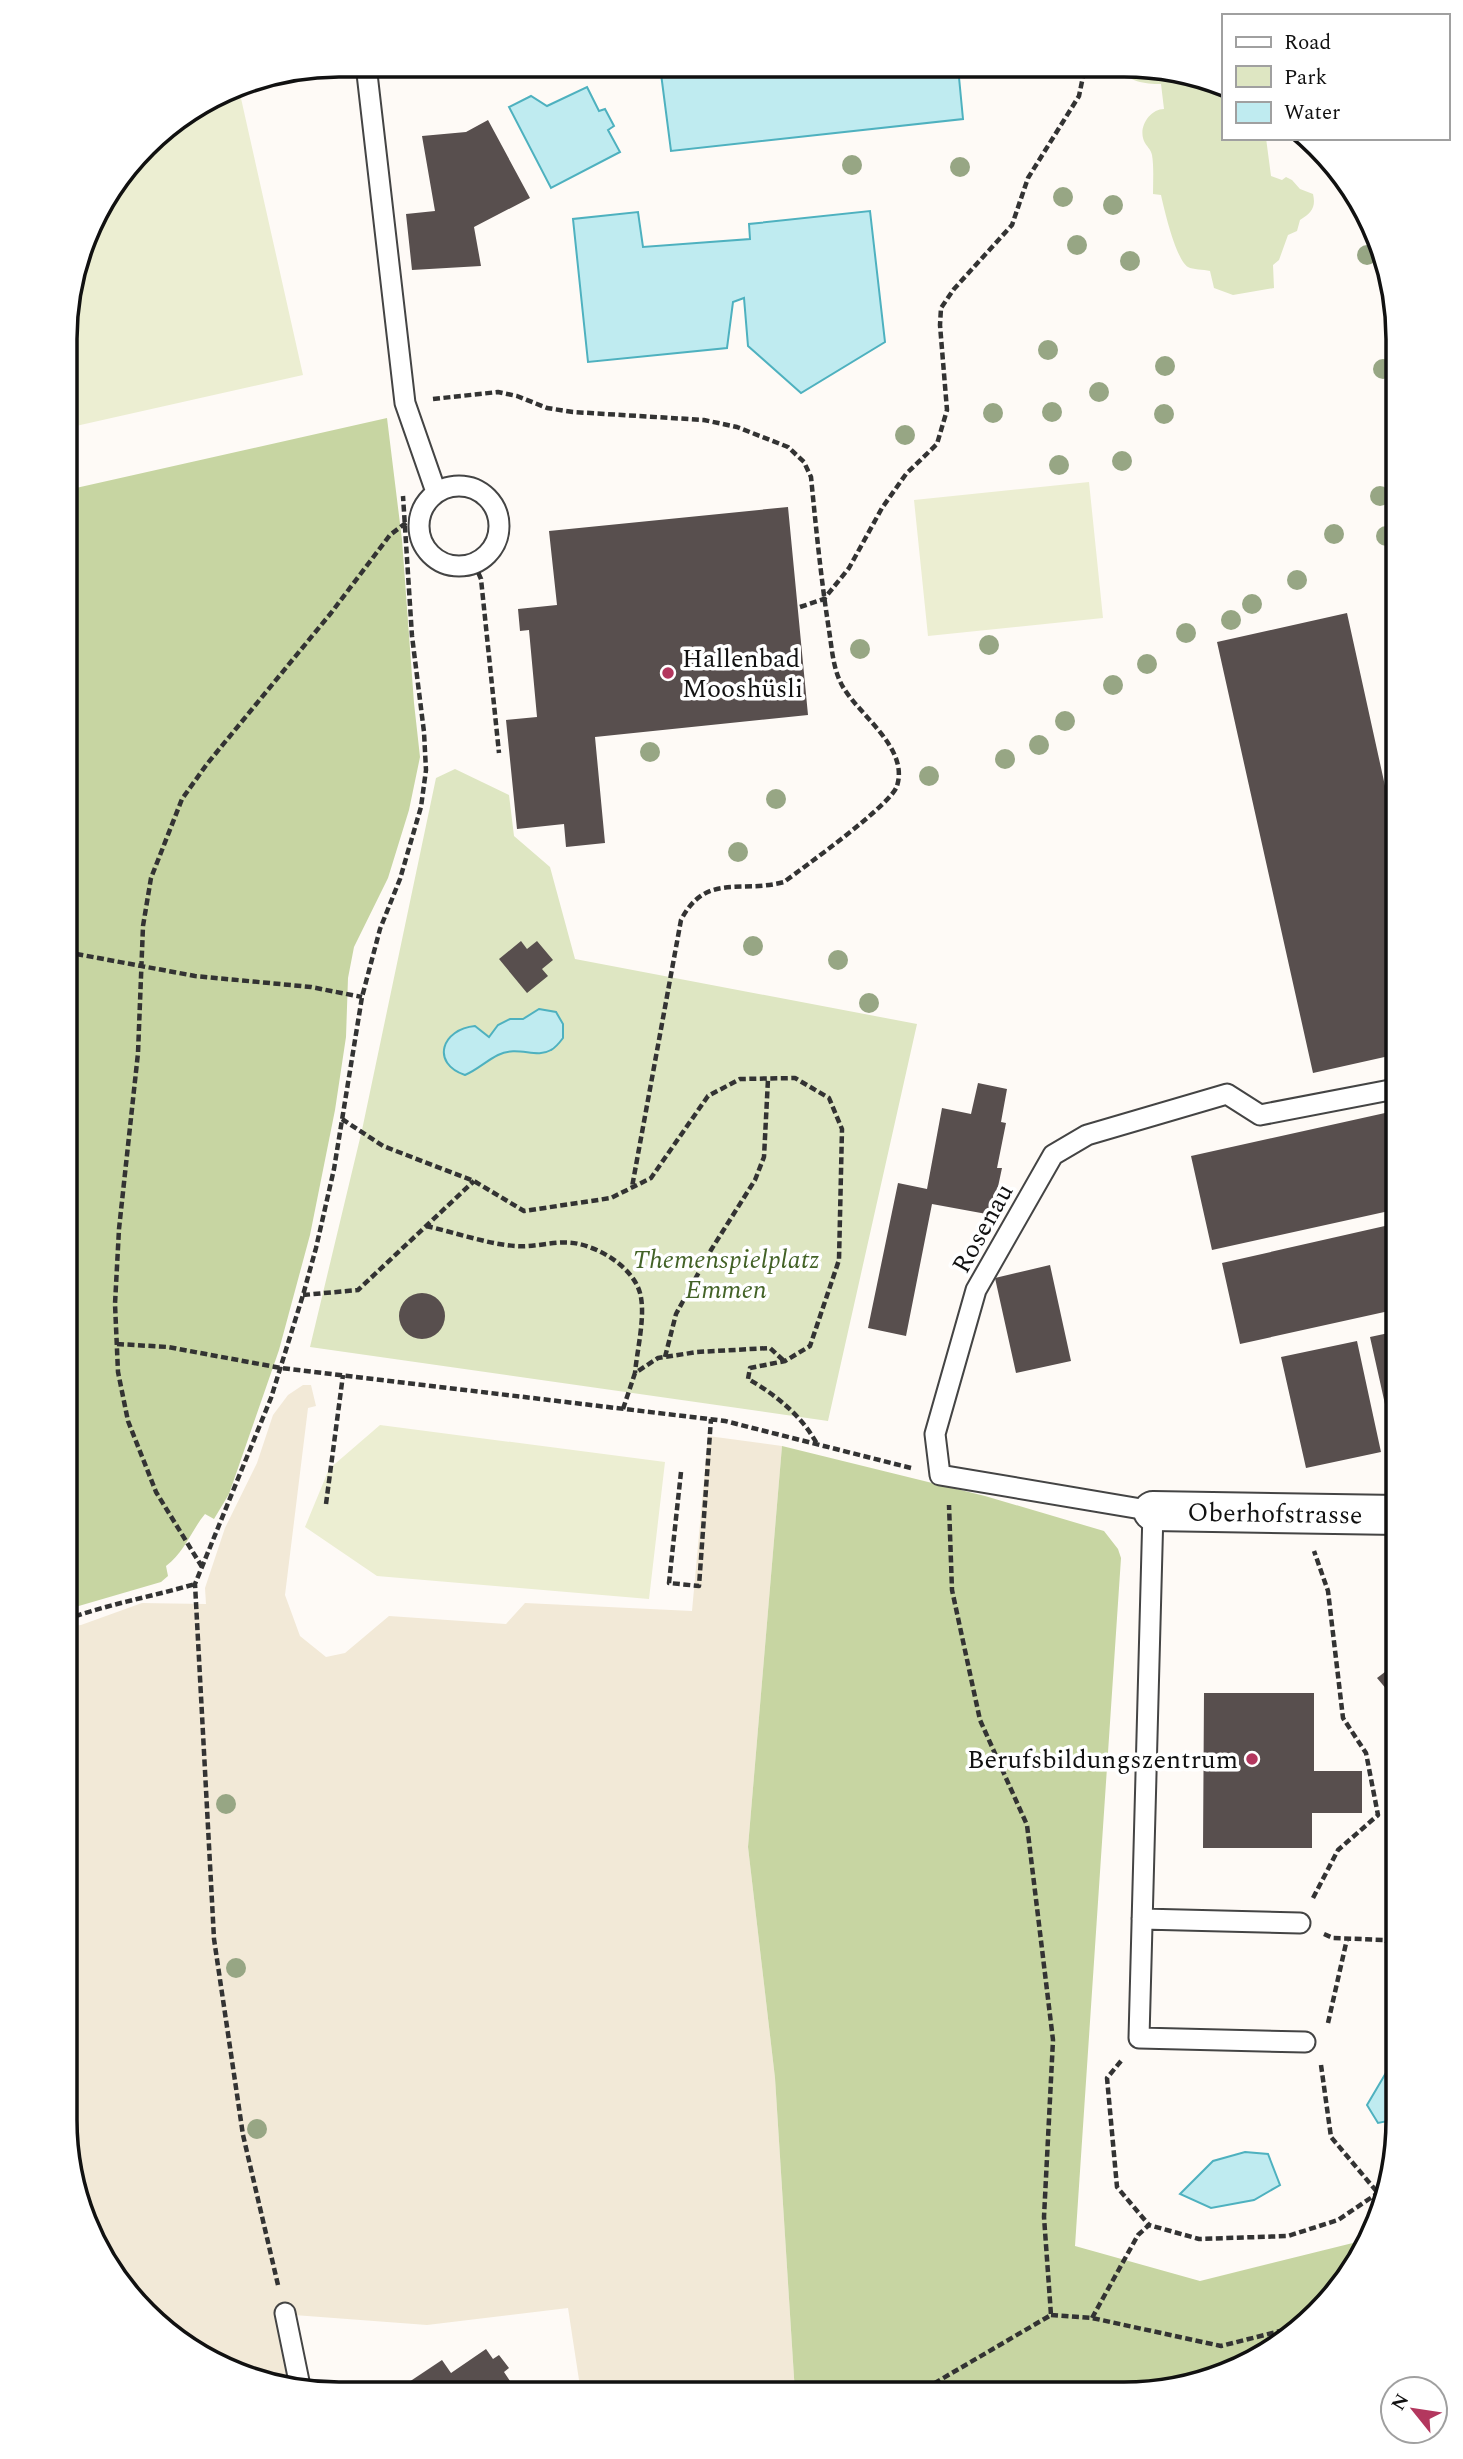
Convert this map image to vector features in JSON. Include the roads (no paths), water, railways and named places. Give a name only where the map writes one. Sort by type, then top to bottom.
[{"type":"street","name":"Oberhofstrasse","points":[[1153,1511],[1386,1515]]},
{"type":"lane","points":[[367,77],[405,403],[436,492]]},
{"type":"lane","points":[[462,486],[476,489],[487,497],[495,508],[499,521],[493,548],[484,558],[461,566],[448,566],[436,560],[421,542],[413,522],[436,492],[462,486]]},
{"type":"lane","name":"Rosenau","points":[[1153,1511],[940,1475],[935,1434],[976,1290],[1053,1155],[1087,1135],[1227,1094],[1260,1115],[1386,1091]]},
{"type":"lane","points":[[1153,1511],[1139,2038],[1304,2042]]},
{"type":"lane","points":[[1142,1919],[1300,1923]]},
{"type":"lane","points":[[285,2313],[299,2379]]},
{"type":"water","points":[[661,77],[959,77],[963,119],[671,151]]},
{"type":"water","points":[[587,87],[599,111],[605,109],[614,126],[608,130],[620,152],[551,188],[509,107],[531,96],[547,106]]},
{"type":"water","points":[[870,211],[885,342],[801,393],[748,346],[744,298],[733,302],[727,348],[588,362],[573,219],[638,212],[643,247],[750,239],[749,224]]},
{"type":"water","points":[[539,1009],[556,1012],[563,1024],[563,1038],[551,1050],[539,1053],[505,1052],[465,1075],[447,1063],[444,1047],[455,1033],[475,1026],[489,1037],[498,1025],[510,1019],[523,1019]]},
{"type":"water","points":[[1386,2073],[1386,2121],[1378,2123],[1367,2105]]},
{"type":"water","points":[[1245,2152],[1268,2154],[1280,2185],[1254,2200],[1211,2208],[1180,2194],[1213,2161]]},
{"type":"place","name":"Hallenbad Mooshüsli","points":[[668,673]]},
{"type":"place","name":"Berufsbildungszentrum","points":[[1252,1759]]},
{"type":"park label","name":"Themenspielplatz Emmen","points":[[726,1274]]}]
